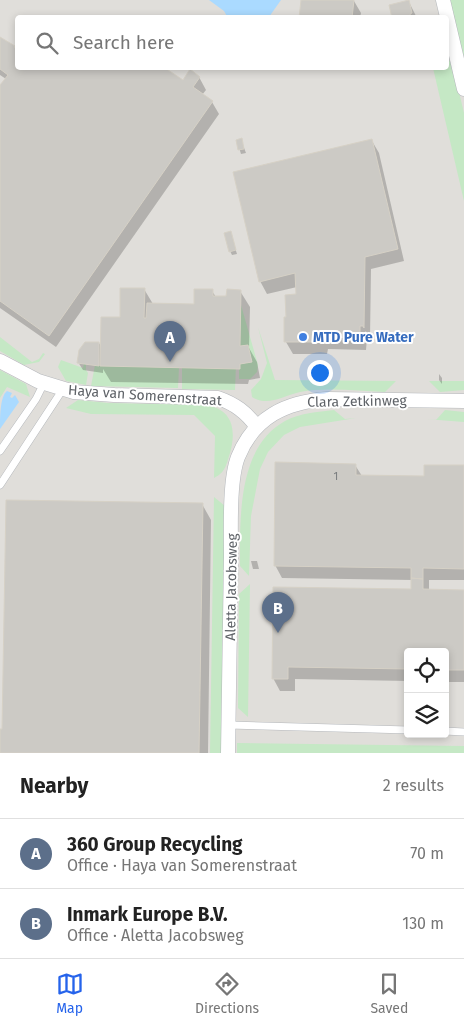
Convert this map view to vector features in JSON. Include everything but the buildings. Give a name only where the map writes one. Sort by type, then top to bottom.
[{"type":"street","points":[[443,0],[447,15]]},
{"type":"street","points":[[449,25],[464,89]]},
{"type":"street","name":"Haya van Somerenstraat","points":[[0,361],[22,374],[63,389],[93,394],[218,398],[230,402],[242,410],[257,427]]},
{"type":"street","name":"Clara Zetkinweg","points":[[257,427],[284,407],[306,400],[464,401]]},
{"type":"street","name":"Aletta Jacobsweg","points":[[228,753],[231,516],[234,470],[247,440],[257,427]]},
{"type":"lane","points":[[0,451],[36,399],[44,383]]},
{"type":"lane","points":[[0,485],[63,389]]},
{"type":"lane","points":[[229,725],[404,730]]},
{"type":"lane","points":[[449,731],[464,732]]},
{"type":"shaded area","points":[[0,0],[464,0],[464,753],[0,753]]},
{"type":"green space","points":[[449,0],[464,0],[464,60]]},
{"type":"green space","points":[[449,60],[452,63],[464,113],[464,201],[433,70],[449,70]]},
{"type":"green space","points":[[241,305],[258,365],[257,372],[250,379],[239,379],[239,364],[252,362],[248,345],[240,346]]},
{"type":"green space","points":[[258,327],[275,380],[396,381],[385,392],[321,390],[300,392],[270,401],[258,400],[252,397],[251,390],[261,379],[267,363]]},
{"type":"green space","points":[[0,337],[32,362],[39,359],[43,353],[45,354],[39,362],[24,365],[0,351]]},
{"type":"green space","points":[[61,360],[83,368],[84,363],[86,364],[88,373],[86,385],[66,381],[58,367]]},
{"type":"green space","points":[[95,365],[179,368],[178,388],[91,386]]},
{"type":"green space","points":[[236,365],[235,390],[182,389],[182,368]]},
{"type":"green space","points":[[0,370],[26,384],[30,397],[7,387],[0,398]]},
{"type":"green space","points":[[429,381],[464,381],[464,390],[440,392]]},
{"type":"green space","points":[[78,400],[109,403],[203,405],[220,410],[230,421],[233,436],[225,468],[214,478],[215,436],[194,415],[91,414],[66,408]]},
{"type":"green space","points":[[334,410],[345,419],[356,418],[300,427],[284,435],[268,452],[260,469],[251,516],[249,576],[240,566],[240,528],[244,486],[258,448],[269,433],[291,418],[315,412]]},
{"type":"green space","points":[[445,410],[464,412],[464,422],[436,420]]},
{"type":"green space","points":[[214,497],[225,506],[221,753],[210,753]]},
{"type":"green space","points":[[250,584],[248,717],[238,708],[239,594]]},
{"type":"green space","points":[[237,743],[464,746],[464,753],[237,753]]},
{"type":"water","points":[[209,0],[281,0],[270,15],[226,15],[224,11]]},
{"type":"water","points":[[7,391],[12,393],[10,397],[12,398],[15,395],[19,402],[0,429],[2,402]]},
{"type":"place","name":"MTD Pure Water","points":[[303,337]]},
{"type":"place","name":"360 Group Recycling","points":[[170,362]]},
{"type":"place","name":"Inmark Europe B.V.","points":[[278,633]]}]
